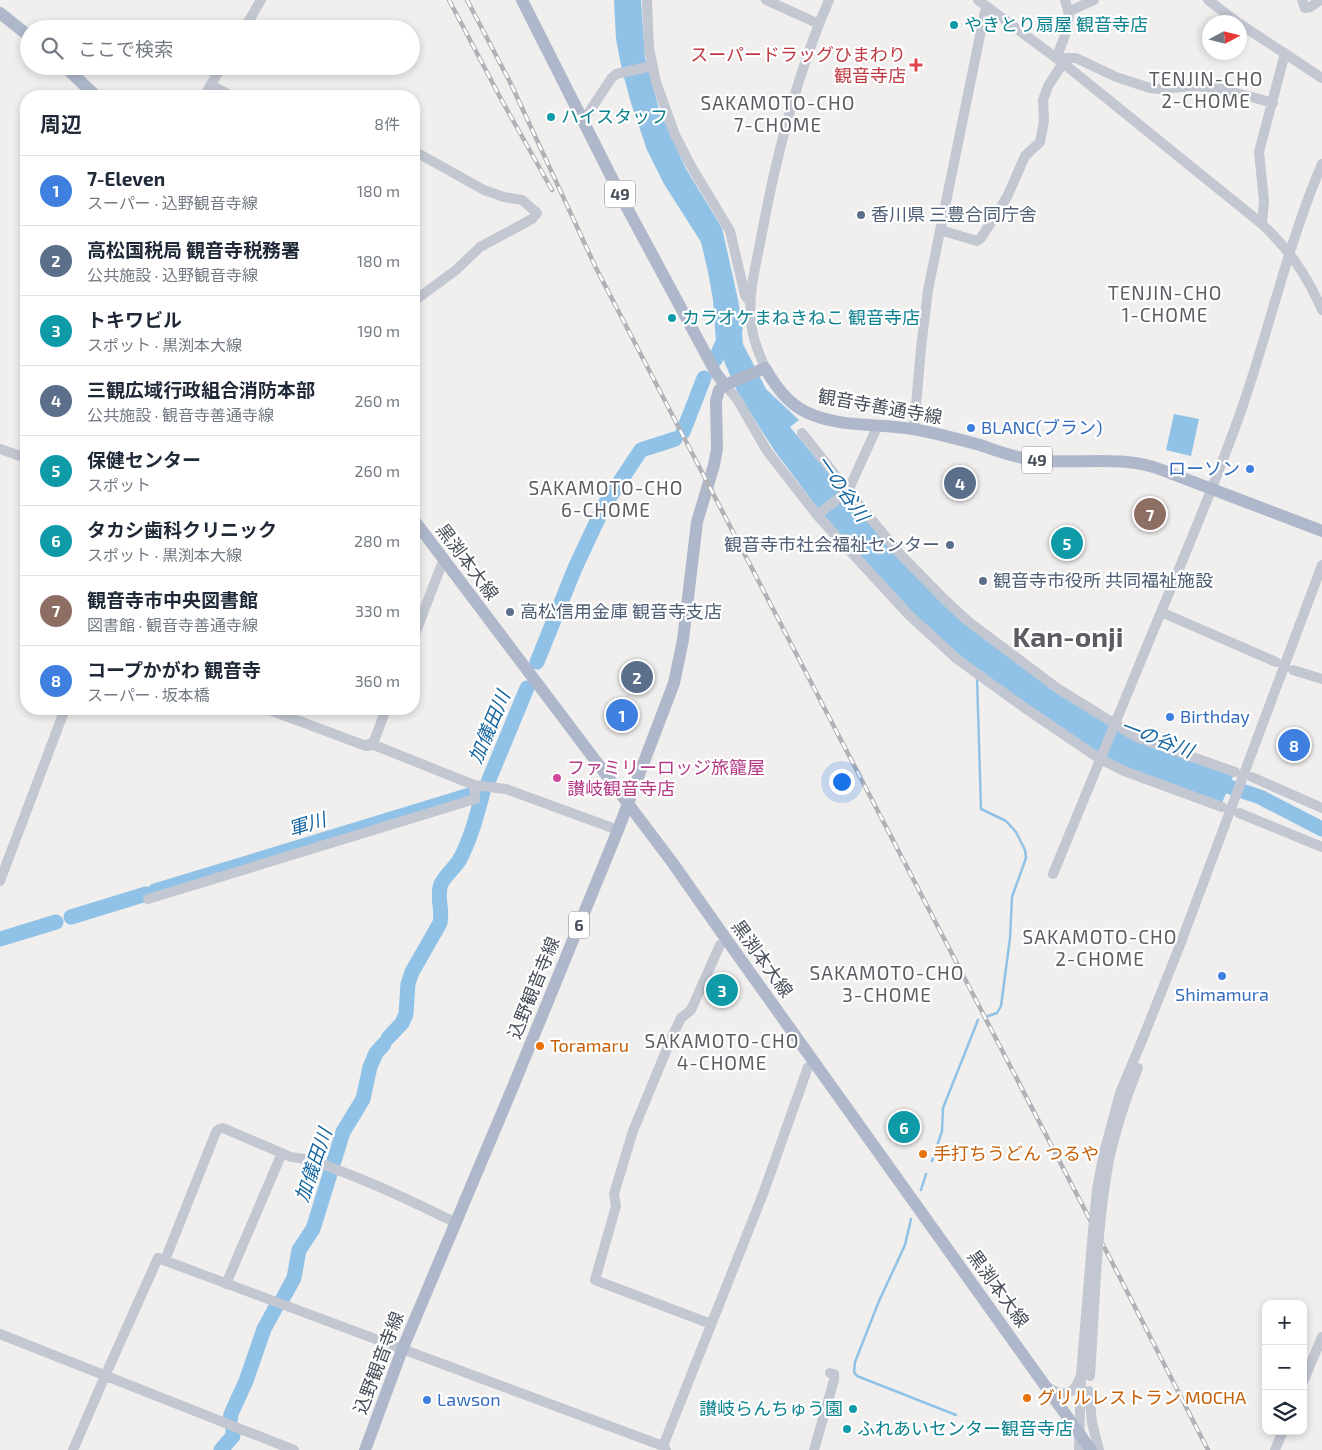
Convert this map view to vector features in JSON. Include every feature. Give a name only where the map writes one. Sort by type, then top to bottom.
[{"type":"main road","name":"49","points":[[522,0],[626,206],[716,373],[728,384]]},
{"type":"main road","points":[[0,13],[20,29]]},
{"type":"main road","points":[[74,75],[90,90]]},
{"type":"main road","points":[[728,384],[762,369]]},
{"type":"main road","name":"観音寺善通寺線","points":[[762,369],[790,401],[804,411],[816,416],[846,423],[914,429],[1033,460],[1068,462],[1111,460],[1141,463],[1322,531]]},
{"type":"main road","name":"込野観音寺線","points":[[365,1450],[402,1350],[618,830],[627,802],[674,684],[681,658],[697,522],[717,449],[716,401],[719,390],[728,384]]},
{"type":"main road","name":"黒渕本大線","points":[[420,528],[672,862],[1091,1450]]},
{"type":"street","points":[[249,20],[261,0]]},
{"type":"street","points":[[647,0],[652,66],[656,82],[676,134],[691,166],[730,231],[745,295],[750,302]]},
{"type":"street","points":[[766,0],[819,24]]},
{"type":"street","points":[[762,369],[754,338],[750,302],[767,205],[791,103],[829,0]]},
{"type":"street","points":[[940,230],[976,241],[981,238],[1007,197],[1025,156],[1040,142],[1044,121],[1043,100],[1059,60],[1069,24],[1070,11],[1065,0]]},
{"type":"street","points":[[1070,11],[1094,0]]},
{"type":"street","points":[[1208,0],[1228,15]]},
{"type":"street","points":[[1302,0],[1305,8],[1321,0]]},
{"type":"street","points":[[914,429],[926,310],[982,3],[1059,60],[1262,224],[1290,253],[1305,275],[1322,310]]},
{"type":"street","points":[[1247,29],[1322,78]]},
{"type":"street","points":[[1262,224],[1264,201],[1259,152],[1273,103],[1284,53]]},
{"type":"street","points":[[1059,60],[1076,58],[1116,76],[1150,88],[1194,86],[1219,88],[1273,103]]},
{"type":"street","points":[[583,121],[616,74],[652,66]]},
{"type":"street","points":[[208,90],[217,75]]},
{"type":"street","points":[[211,85],[220,90]]},
{"type":"street","points":[[420,154],[484,190],[504,197],[522,200],[537,213],[532,219],[480,247],[456,270],[420,297]]},
{"type":"street","points":[[1053,874],[1212,490],[1242,407],[1290,253],[1322,164]]},
{"type":"street","points":[[728,384],[767,450],[817,515],[909,615],[956,659],[1100,759],[1124,771],[1231,810],[1322,847]]},
{"type":"street","points":[[817,515],[848,491],[878,425]]},
{"type":"street","points":[[802,432],[900,554],[969,622],[1057,688],[1136,737],[1244,775],[1322,808]]},
{"type":"street","points":[[0,449],[20,456]]},
{"type":"street","points":[[1079,1450],[1101,1211],[1116,1130],[1180,945],[1322,565]]},
{"type":"street","points":[[420,620],[441,566]]},
{"type":"street","points":[[1161,612],[1276,662]]},
{"type":"street","points":[[1293,670],[1322,679]]},
{"type":"street","points":[[0,881],[63,715]]},
{"type":"street","points":[[283,715],[366,746],[374,745],[474,785],[506,789],[618,830]]},
{"type":"street","points":[[366,746],[374,740],[384,715]]},
{"type":"street","points":[[148,900],[475,799],[474,785]]},
{"type":"street","points":[[711,1324],[595,1280],[616,1206],[614,1194],[634,1131],[670,1039],[682,1018],[691,1010],[720,945]]},
{"type":"street","points":[[1099,1450],[1092,1423],[1086,1376],[1093,1230],[1097,1189],[1104,1153],[1120,1093],[1146,1039]]},
{"type":"street","points":[[73,1450],[158,1258],[665,1448],[711,1324],[763,1194],[808,1067]]},
{"type":"street","points":[[165,1260],[219,1129],[228,1130],[282,1153],[333,1168],[398,1194],[456,1223]]},
{"type":"street","points":[[226,1284],[282,1153]]},
{"type":"street","points":[[0,1334],[294,1450]]},
{"type":"street","points":[[1307,1373],[1322,1337]]},
{"type":"street","points":[[814,1450],[834,1380],[834,1374],[830,1372]]},
{"type":"street","points":[[1046,1386],[1058,1394],[1066,1394],[1074,1390],[1086,1376]]},
{"type":"street","points":[[1080,1435],[1088,1391]]},
{"type":"street","points":[[1064,1411],[1075,1418],[1081,1412]]},
{"type":"street","points":[[1275,1450],[1281,1435]]},
{"type":"water","points":[[614,0],[641,0],[645,57],[659,109],[686,169],[722,228],[743,326],[743,344],[766,389],[799,420],[790,427],[897,555],[962,619],[1105,721],[1234,774],[1222,803],[1119,764],[1093,749],[976,669],[949,649],[880,580],[817,507],[774,450],[738,393],[716,343],[713,300],[701,242],[664,184],[647,150],[622,70],[616,39]]},
{"type":"water","points":[[1174,414],[1199,419],[1191,456],[1166,450]]},
{"type":"waterway","name":"加儀田川","points":[[715,360],[728,331]]},
{"type":"waterway","name":"加儀田川","points":[[683,432],[704,378]]},
{"type":"waterway","name":"加儀田川","points":[[537,662],[575,568],[605,504],[641,450],[675,439]]},
{"type":"waterway","points":[[977,678],[981,809],[1006,821],[1016,832],[1025,850],[1026,858],[1012,897],[1010,938],[1001,1006],[997,1013],[988,1016]]},
{"type":"waterway","name":"加儀田川","points":[[488,782],[527,688]]},
{"type":"waterway","name":"一の谷川","points":[[1209,780],[1260,797],[1322,829]]},
{"type":"waterway","name":"加儀田川","points":[[388,1038],[402,1023],[406,1014],[408,984],[412,972],[440,923],[439,894],[441,884],[464,851],[483,792]]},
{"type":"waterway","name":"軍川","points":[[155,891],[470,795]]},
{"type":"waterway","name":"軍川","points":[[71,917],[146,894]]},
{"type":"waterway","name":"軍川","points":[[0,939],[56,922]]},
{"type":"waterway","points":[[932,1161],[942,1131],[943,1108],[978,1020]]},
{"type":"waterway","name":"加儀田川","points":[[282,1300],[294,1278],[299,1250],[313,1229],[343,1132],[363,1099],[370,1067],[376,1053],[384,1044]]},
{"type":"waterway","points":[[921,1190],[926,1174]]},
{"type":"waterway","points":[[911,1219],[905,1245],[879,1301],[855,1362],[854,1372],[857,1376],[956,1415]]},
{"type":"waterway","name":"加儀田川","points":[[230,1421],[264,1329],[277,1305]]},
{"type":"waterway","name":"加儀田川","points":[[221,1450],[233,1436],[233,1429]]},
{"type":"railway","points":[[449,0],[552,190]]},
{"type":"railway","points":[[467,0],[511,84],[596,268],[1208,1450]]},
{"type":"place","name":"やきとり扇屋 観音寺店","points":[[954,25]]},
{"type":"place","name":"スーパードラッグひまわり 観音寺店","points":[[916,65]]},
{"type":"place","name":"ハイスタッフ","points":[[551,117]]},
{"type":"place","name":"香川県 三豊合同庁舎","points":[[861,215]]},
{"type":"place","name":"カラオケまねきねこ 観音寺店","points":[[672,318]]},
{"type":"place","name":"BLANC(ブラン)","points":[[971,428]]},
{"type":"place","name":"ローソン","points":[[1250,469]]},
{"type":"place","name":"三観広域行政組合消防本部","points":[[960,483]]},
{"type":"place","name":"観音寺市中央図書館","points":[[1150,514]]},
{"type":"place","name":"保健センター","points":[[1067,543]]},
{"type":"place","name":"観音寺市社会福祉センター","points":[[950,545]]},
{"type":"place","name":"観音寺市役所 共同福祉施設","points":[[983,581]]},
{"type":"place","name":"高松信用金庫 観音寺支店","points":[[510,612]]},
{"type":"place","name":"高松国税局 観音寺税務署","points":[[637,677]]},
{"type":"place","name":"7-Eleven","points":[[622,715]]},
{"type":"place","name":"Birthday","points":[[1170,717]]},
{"type":"place","name":"コープかがわ 観音寺","points":[[1294,745]]},
{"type":"place","name":"ファミリーロッジ旅籠屋 讃岐観音寺店","points":[[557,778]]},
{"type":"place","name":"Shimamura","points":[[1222,976]]},
{"type":"place","name":"トキワビル","points":[[722,990]]},
{"type":"place","name":"Toramaru","points":[[540,1046]]},
{"type":"place","name":"タカシ歯科クリニック","points":[[904,1127]]},
{"type":"place","name":"手打ちうどん つるや","points":[[923,1154]]},
{"type":"place","name":"グリルレストラン MOCHA","points":[[1027,1398]]},
{"type":"place","name":"Lawson","points":[[427,1400]]},
{"type":"place","name":"讃岐らんちゅう園","points":[[853,1409]]},
{"type":"place","name":"ふれあいセンター観音寺店","points":[[847,1429]]},
{"type":"district","name":"TENJIN-CHO 2-CHOME","points":[[1206,90]]},
{"type":"district","name":"SAKAMOTO-CHO 7-CHOME","points":[[778,114]]},
{"type":"district","name":"TENJIN-CHO 1-CHOME","points":[[1165,304]]},
{"type":"district","name":"SAKAMOTO-CHO 6-CHOME","points":[[606,499]]},
{"type":"district","name":"Kan-onji","points":[[1068,637]]},
{"type":"district","name":"SAKAMOTO-CHO 2-CHOME","points":[[1100,948]]},
{"type":"district","name":"SAKAMOTO-CHO 3-CHOME","points":[[887,984]]},
{"type":"district","name":"SAKAMOTO-CHO 4-CHOME","points":[[722,1052]]}]
